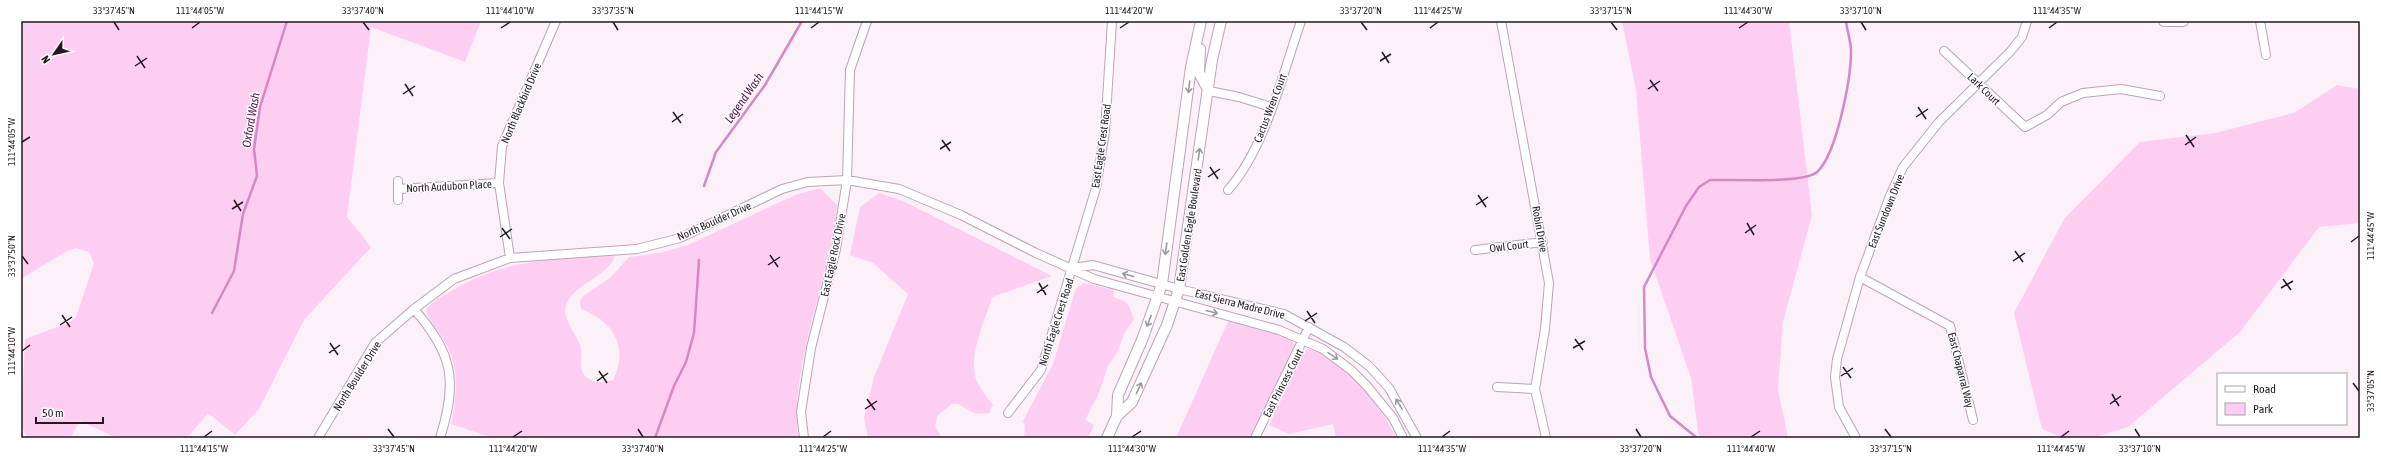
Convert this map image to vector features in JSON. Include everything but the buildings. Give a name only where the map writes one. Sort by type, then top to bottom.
[{"type":"street","name":"North Blackbird Drive","points":[[510,258],[499,184],[502,146],[556,21]]},
{"type":"street","name":"East Eagle Rock Drive","points":[[804,438],[801,412],[811,348],[836,249],[847,180],[850,70],[867,21]]},
{"type":"street","name":"East Eagle Crest Road","points":[[1073,268],[1096,188],[1105,131],[1112,21]]},
{"type":"street","points":[[1201,21],[1199,73],[1209,91],[1239,97],[1272,107]]},
{"type":"street","name":"East Golden Eagle Boulevard","points":[[1107,438],[1117,416],[1118,395],[1142,340],[1162,284],[1191,67],[1201,21]]},
{"type":"street","name":"East Golden Eagle Boulevard","points":[[1117,416],[1132,402],[1167,325],[1179,289],[1209,91],[1212,60],[1221,21]]},
{"type":"street","name":"Cactus Wren Court","points":[[1228,190],[1248,165],[1272,107],[1301,21]]},
{"type":"street","name":"Robin Drive","points":[[1501,21],[1543,242],[1549,283],[1545,329],[1535,389],[1546,438]]},
{"type":"street","name":"East Sundown Drive","points":[[1856,438],[1839,407],[1835,377],[1837,359],[1860,277],[1890,196],[1904,167],[1939,122],[2010,52],[2022,37],[2027,21]]},
{"type":"street","points":[[2164,21],[2182,21]]},
{"type":"street","points":[[2260,21],[2266,55]]},
{"type":"street","name":"Lark Court","points":[[1944,51],[1976,84],[2025,127],[2047,115],[2061,102],[2083,93],[2121,89],[2160,96]]},
{"type":"street","name":"North Boulder Drive","points":[[318,438],[375,343],[414,309],[454,279],[510,258],[637,249],[680,238],[782,189],[808,182],[847,180],[899,190],[961,215],[1036,253],[1073,268],[1094,279],[1174,301]]},
{"type":"street","name":"North Audubon Place","points":[[398,200],[398,185],[499,184]]},
{"type":"street","name":"Owl Court","points":[[1475,250],[1543,242]]},
{"type":"street","points":[[1073,268],[1093,265],[1179,289]]},
{"type":"street","name":"North Eagle Crest Road","points":[[1008,413],[1041,370],[1073,268]]},
{"type":"street","name":"East Chaparral Way","points":[[1860,277],[1950,326],[1973,420]]},
{"type":"street","name":"East Sierra Madre Drive","points":[[1179,289],[1284,314],[1344,347],[1369,366],[1389,388],[1417,438]]},
{"type":"street","name":"East Sierra Madre Drive","points":[[1174,301],[1279,330],[1323,350],[1351,370],[1388,412],[1403,438]]},
{"type":"street","points":[[414,309],[427,324],[447,358],[449,408],[440,438]]},
{"type":"street","name":"East Princess Court","points":[[1255,438],[1304,341],[1309,327]]},
{"type":"street","points":[[1497,387],[1535,389]]},
{"type":"green space","points":[[21,21],[481,21],[465,62],[371,27],[347,217],[371,247],[304,320],[259,409],[235,435],[208,413],[187,438],[117,438],[80,421],[70,438],[26,438],[21,423],[25,339],[68,323],[76,317],[94,263],[89,252],[76,248],[65,252],[21,279]]},
{"type":"green space","points":[[1622,21],[1789,21],[1812,215],[1783,322],[1778,389],[1788,438],[1699,438],[1691,378],[1650,259],[1636,90]]},
{"type":"green space","points":[[2337,85],[2360,89],[2360,223],[2319,227],[2240,332],[2128,427],[2092,438],[2064,438],[2042,429],[2014,313],[2064,219],[2140,142],[2215,133],[2294,113]]},
{"type":"green space","points":[[820,188],[837,205],[827,263],[805,350],[800,379],[797,409],[798,438],[493,438],[451,424],[456,392],[453,362],[445,342],[426,310],[438,298],[472,280],[512,266],[552,259],[615,256],[605,270],[577,290],[565,308],[569,325],[580,345],[581,368],[585,376],[592,381],[598,382],[613,380],[618,368],[619,347],[610,328],[593,314],[581,309],[580,301],[583,296],[610,278],[629,257],[659,253],[688,245],[795,195]]},
{"type":"green space","points":[[879,193],[903,201],[1052,276],[992,297],[978,338],[974,359],[974,370],[979,386],[993,405],[989,413],[976,414],[958,404],[952,404],[938,415],[935,426],[942,438],[868,438],[864,418],[874,377],[908,294],[873,263],[850,255],[860,207]]},
{"type":"green space","points":[[1084,283],[1114,290],[1113,297],[1123,300],[1128,304],[1134,319],[1125,332],[1117,353],[1108,366],[1098,395],[1085,420],[1094,425],[1088,438],[1024,438],[1025,426],[1023,421],[1053,364],[1076,288]]},
{"type":"green space","points":[[1229,319],[1292,339],[1295,347],[1252,438],[1176,438]]},
{"type":"green space","points":[[1308,349],[1319,351],[1332,359],[1359,384],[1391,427],[1396,438],[1336,438],[1333,424],[1289,434],[1269,425],[1303,353]]},
{"type":"waterway","name":"Oxford Wash","points":[[212,313],[234,271],[243,214],[257,176],[254,149],[260,107],[287,21]]},
{"type":"waterway","name":"Legend Wash","points":[[704,186],[716,152],[765,85],[802,21]]},
{"type":"waterway","points":[[1697,438],[1670,416],[1651,377],[1645,348],[1644,287],[1686,206],[1699,187],[1710,180],[1783,180],[1809,176],[1817,172],[1824,163],[1837,133],[1846,96],[1851,51],[1846,21]]},
{"type":"waterway","name":"Legend Wash","points":[[655,438],[674,386],[686,362],[694,333],[699,260]]}]
